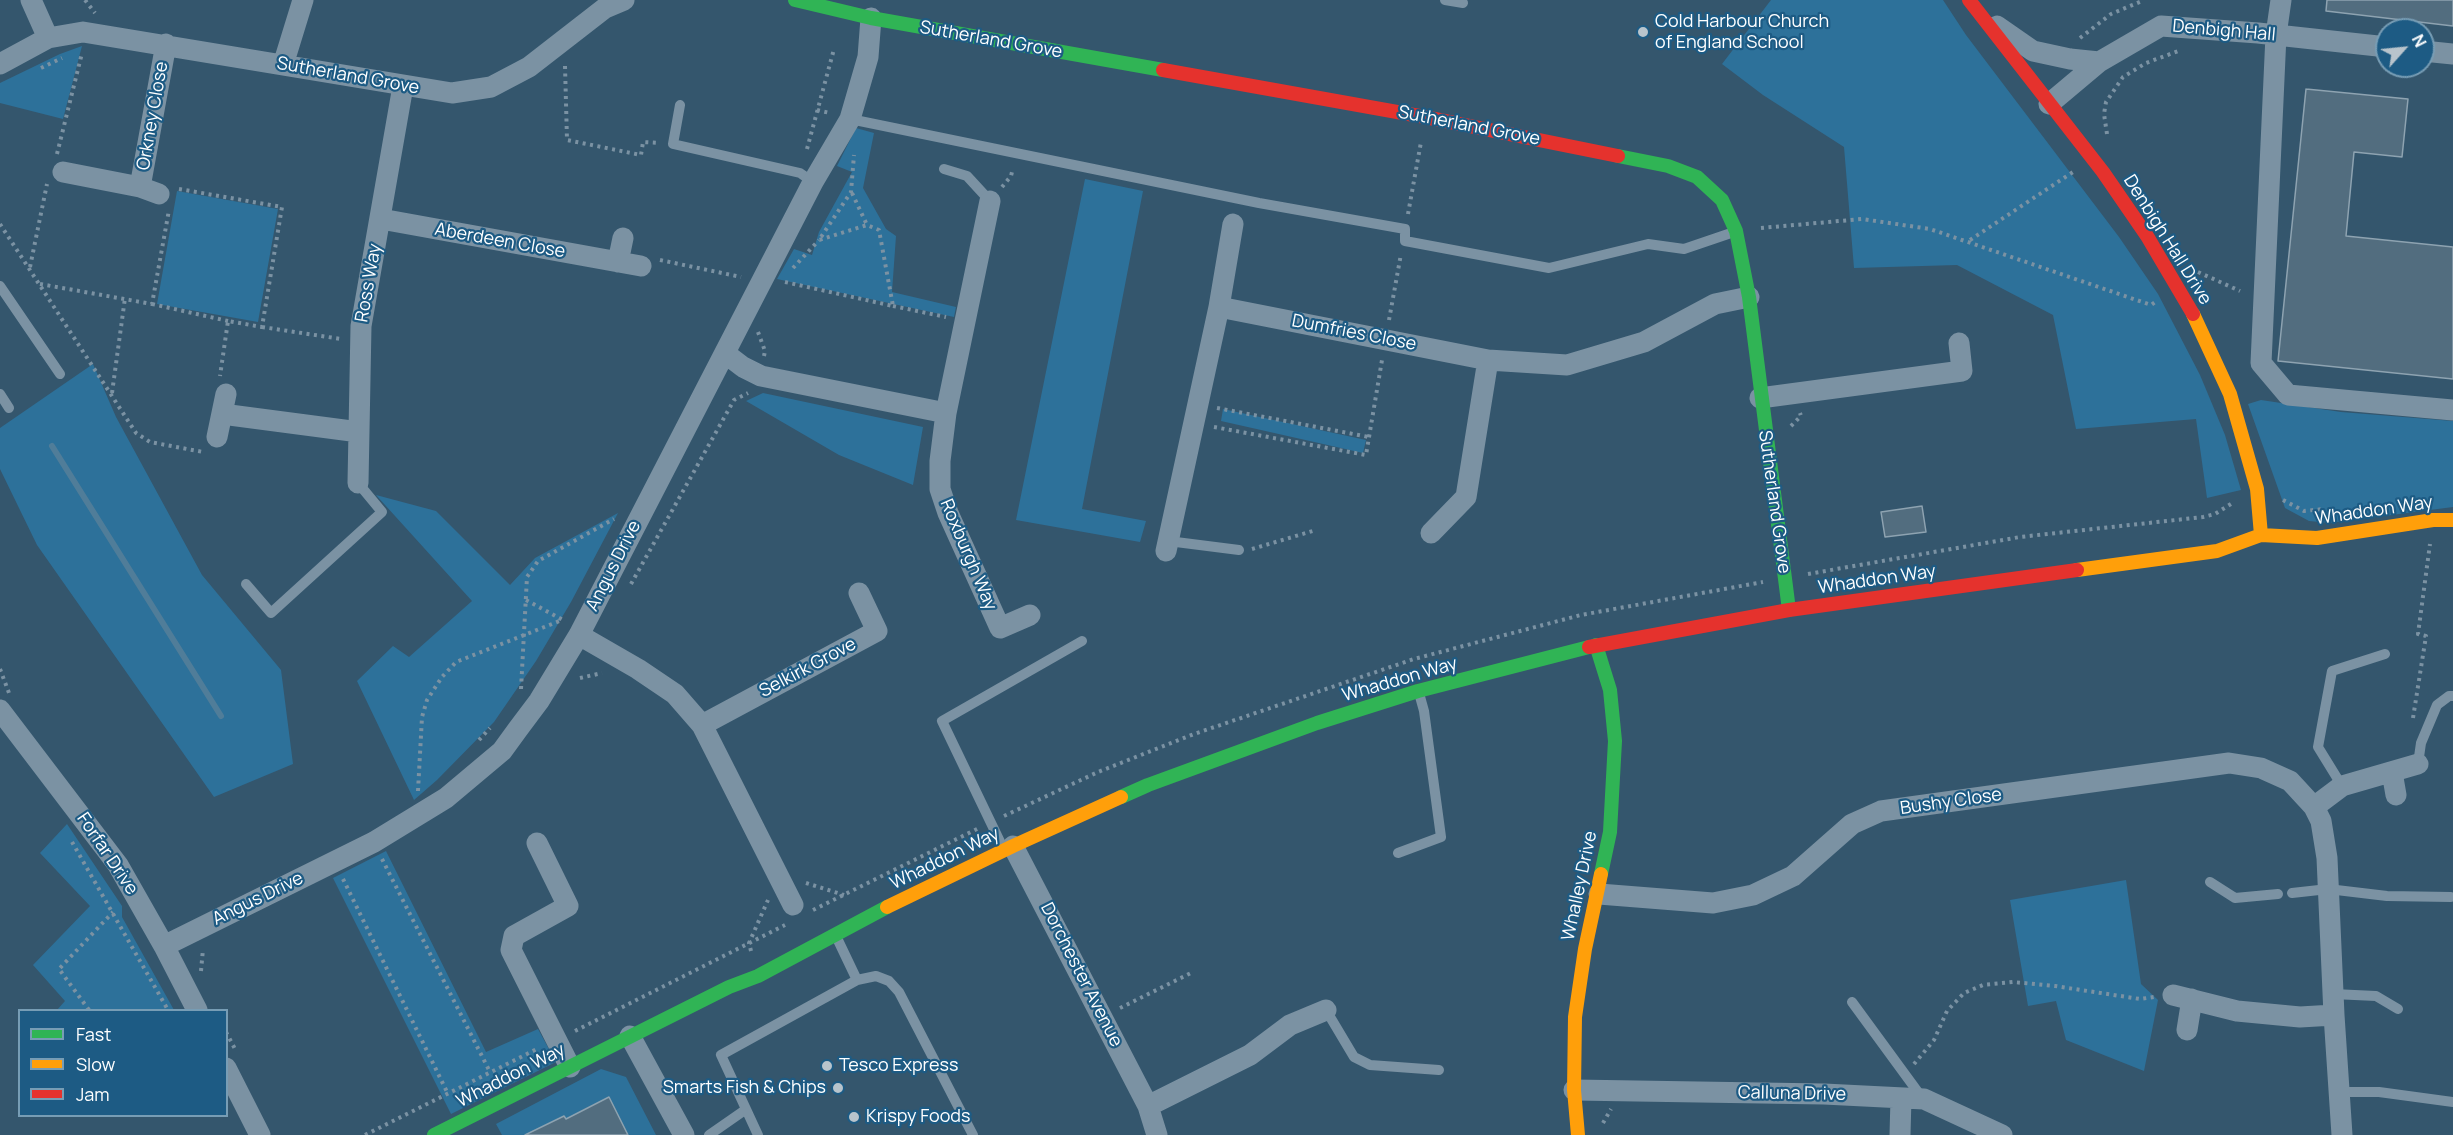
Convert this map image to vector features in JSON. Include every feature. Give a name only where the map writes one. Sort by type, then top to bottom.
[{"type":"street","points":[[31,0],[48,38]]},
{"type":"street","points":[[283,65],[303,0]]},
{"type":"street","name":"Sutherland Grove","points":[[0,64],[48,38],[83,32],[452,93],[491,87],[529,68],[605,8],[624,0]]},
{"type":"street","name":"Sutherland Grove","points":[[795,0],[871,18],[1413,115],[1668,166],[1696,177],[1722,200],[1736,231],[1749,297],[1760,398],[1789,610]]},
{"type":"street","points":[[2281,0],[2277,35],[2261,363],[2288,395],[2453,410]]},
{"type":"street","points":[[1973,6],[2033,51],[2070,59],[2099,62]]},
{"type":"street","name":"Denbigh Hall Drive","points":[[1973,6],[2093,159],[2147,236],[2194,315],[2230,394],[2257,489],[2261,535]]},
{"type":"street","name":"Angus Drive","points":[[164,946],[374,842],[446,798],[502,751],[538,701],[579,635],[764,280],[807,178],[850,119],[868,57],[871,18]]},
{"type":"street","name":"Denbigh Hall","points":[[2049,104],[2099,62],[2161,26],[2375,46]]},
{"type":"street","name":"Orkney Close","points":[[56,170],[161,194],[166,44]]},
{"type":"street","points":[[2435,52],[2453,54]]},
{"type":"street","name":"Ross Way","points":[[358,483],[361,326],[403,86]]},
{"type":"street","name":"Roxburgh Way","points":[[990,201],[946,413],[940,489],[948,513],[1000,628],[1030,615]]},
{"type":"street","name":"Aberdeen Close","points":[[381,219],[641,266]]},
{"type":"street","points":[[1167,546],[1219,307],[1233,224]]},
{"type":"street","points":[[618,262],[623,238]]},
{"type":"street","name":"Dumfries Close","points":[[1219,307],[1488,360],[1567,365],[1644,342],[1715,304],[1749,297]]},
{"type":"street","points":[[1760,398],[1962,371],[1959,343]]},
{"type":"street","points":[[726,354],[743,367],[761,376],[946,413]]},
{"type":"street","points":[[1431,533],[1466,497],[1488,360]]},
{"type":"street","points":[[213,445],[222,398],[359,432]]},
{"type":"street","name":"Whaddon Way","points":[[434,1135],[729,987],[758,976],[835,933],[1009,848],[1148,785],[1317,723],[1418,691],[1596,645],[1789,610],[2217,551],[2261,535],[2317,538],[2433,520],[2453,520]]},
{"type":"street","name":"Selkirk Grove","points":[[702,725],[877,631],[860,593]]},
{"type":"street","points":[[579,635],[638,669],[675,694],[702,725],[790,912]]},
{"type":"street","name":"Whalley Drive","points":[[1578,1135],[1574,1090],[1575,1017],[1586,949],[1610,832],[1615,741],[1610,690],[1596,645]]},
{"type":"street","name":"Forfar Drive","points":[[6,704],[118,865],[164,946],[196,1009]]},
{"type":"street","name":"Bushy Close","points":[[1599,894],[1713,903],[1753,895],[1793,876],[1852,824],[1881,811],[2229,763],[2261,768],[2290,782],[2314,807],[2321,821],[2327,858],[2339,1088]]},
{"type":"street","points":[[2314,807],[2342,786],[2418,764]]},
{"type":"street","points":[[2392,772],[2396,795]]},
{"type":"street","points":[[537,843],[568,906],[514,936],[511,950],[570,1067]]},
{"type":"street","name":"Dorchester Avenue","points":[[1009,848],[1103,1016],[1148,1106],[1157,1135]]},
{"type":"street","points":[[2187,1030],[2182,997],[2237,1011],[2300,1017],[2334,1016]]},
{"type":"street","points":[[1148,1106],[1250,1055],[1290,1025],[1326,1010]]},
{"type":"street","points":[[630,1036],[684,1135]]},
{"type":"street","points":[[228,1072],[261,1135]]},
{"type":"street","points":[[2339,1088],[2342,1135]]},
{"type":"street","name":"Calluna Drive","points":[[1574,1090],[1824,1094],[1924,1099],[2002,1135]]},
{"type":"street","points":[[1900,1135],[1901,1098]]},
{"type":"lane","points":[[1445,0],[1463,3]]},
{"type":"lane","points":[[680,105],[673,144],[807,178]]},
{"type":"lane","points":[[850,119],[1259,203],[1405,229],[1406,241],[1549,268],[1648,244],[1684,249],[1736,231]]},
{"type":"lane","points":[[944,170],[967,176],[990,201]]},
{"type":"lane","points":[[0,286],[60,374]]},
{"type":"lane","points":[[0,394],[9,408]]},
{"type":"lane","points":[[246,584],[271,613],[280,605],[382,512],[358,483]]},
{"type":"lane","points":[[1167,546],[1239,550]]},
{"type":"lane","points":[[1009,848],[991,822],[942,721],[1082,641]]},
{"type":"lane","points":[[2342,786],[2318,747],[2332,671],[2385,654]]},
{"type":"lane","points":[[1398,853],[1441,837],[1424,711],[1418,691]]},
{"type":"lane","points":[[2418,764],[2421,743],[2437,705],[2449,696],[2453,696]]},
{"type":"lane","points":[[2210,882],[2235,898],[2278,894]]},
{"type":"lane","points":[[2292,893],[2328,889],[2387,896],[2452,898]]},
{"type":"lane","points":[[835,933],[857,980]]},
{"type":"lane","points":[[758,1135],[721,1055],[857,980],[876,976],[890,981],[899,992],[973,1135]]},
{"type":"lane","points":[[2333,994],[2376,996],[2398,1009]]},
{"type":"lane","points":[[1852,1002],[1924,1099]]},
{"type":"lane","points":[[1326,1010],[1354,1057],[1370,1065],[1439,1070]]},
{"type":"lane","points":[[2339,1088],[2453,1102]]},
{"type":"lane","points":[[710,1135],[745,1110]]},
{"type":"path","points":[[2077,40],[2092,31],[2111,14],[2142,1]]},
{"type":"path","points":[[564,41],[567,140],[641,155],[643,142],[673,144]]},
{"type":"path","points":[[2108,137],[2104,114],[2106,102],[2123,77],[2163,55],[2190,48]]},
{"type":"path","points":[[30,268],[56,170],[83,49],[74,53]]},
{"type":"path","points":[[807,178],[834,49]]},
{"type":"path","points":[[38,69],[65,57]]},
{"type":"path","points":[[990,201],[1011,176],[1016,152]]},
{"type":"path","points":[[1969,241],[2093,159]]},
{"type":"path","points":[[851,192],[867,225]]},
{"type":"path","points":[[152,303],[161,194],[282,207],[262,327]]},
{"type":"path","points":[[1736,231],[1862,219],[1930,229],[2151,305],[2178,288]]},
{"type":"path","points":[[0,224],[136,433],[150,442],[213,445]]},
{"type":"path","points":[[641,266],[653,259],[764,280],[781,281],[819,240]]},
{"type":"path","points":[[2202,281],[2196,270],[2240,291]]},
{"type":"path","points":[[40,284],[152,303],[228,321],[360,342]]},
{"type":"path","points":[[112,394],[125,298]]},
{"type":"path","points":[[894,306],[966,321]]},
{"type":"path","points":[[222,398],[228,321]]},
{"type":"path","points":[[1788,430],[1801,416],[1797,393]]},
{"type":"path","points":[[1197,405],[1369,437]]},
{"type":"path","points":[[2285,496],[2289,502]]},
{"type":"path","points":[[521,690],[527,578],[538,561],[618,517]]},
{"type":"path","points":[[2412,725],[2426,636],[2418,634],[2433,520]]},
{"type":"path","points":[[1239,550],[1252,549],[1316,530]]},
{"type":"path","points":[[1805,563],[1807,574]]},
{"type":"path","points":[[526,600],[562,620],[579,635]]},
{"type":"path","points":[[425,792],[418,797],[422,717],[426,700],[456,662],[562,620]]},
{"type":"path","points":[[0,669],[6,704]]},
{"type":"path","points":[[580,678],[595,673],[608,673]]},
{"type":"path","points":[[516,698],[526,684]]},
{"type":"path","points":[[477,743],[491,727]]},
{"type":"path","points":[[365,1135],[785,925],[790,912],[991,822]]},
{"type":"path","points":[[69,838],[167,1009]]},
{"type":"path","points":[[374,842],[503,1100]]},
{"type":"path","points":[[334,862],[461,1121]]},
{"type":"path","points":[[753,961],[749,943],[770,896],[790,912]]},
{"type":"path","points":[[88,1009],[59,969],[113,912]]},
{"type":"path","points":[[785,925],[790,912]]},
{"type":"path","points":[[1103,1016],[1193,972]]},
{"type":"path","points":[[1906,1074],[1934,1040],[1947,1011],[1964,993],[1983,985],[2013,982],[2140,999],[2182,997]]},
{"type":"shaded area","points":[[1771,0],[1943,0],[1966,35],[2119,237],[2158,294],[2200,375],[2225,435],[2241,490],[2207,498],[2196,419],[2076,429],[2053,315],[1957,265],[1854,268],[1844,147],[1763,95],[1722,64]]},
{"type":"shaded area","points":[[82,46],[63,119],[0,103],[0,83]]},
{"type":"shaded area","points":[[856,128],[874,133],[863,188],[886,229],[896,236],[892,292],[956,307],[954,317],[777,279],[794,249],[812,255],[819,232],[852,172],[837,166]]},
{"type":"shaded area","points":[[1085,179],[1143,191],[1082,509],[1146,521],[1140,542],[1016,520]]},
{"type":"shaded area","points":[[177,191],[278,209],[258,322],[157,304]]},
{"type":"shaded area","points":[[93,364],[116,417],[202,575],[281,670],[293,764],[214,797],[37,545],[0,469],[0,428]]},
{"type":"shaded area","points":[[763,393],[923,427],[913,485],[839,455],[746,401]]},
{"type":"shaded area","points":[[2261,400],[2341,412],[2453,421],[2453,507],[2330,523],[2309,521],[2285,508],[2248,404]]},
{"type":"shaded area","points":[[1223,409],[1366,440],[1363,453],[1221,421]]},
{"type":"shaded area","points":[[376,495],[436,511],[510,585],[535,558],[618,513],[571,602],[536,661],[494,722],[414,800],[357,681],[393,646],[409,657],[472,601]]},
{"type":"shaded area","points":[[67,824],[122,906],[122,917],[173,1009],[58,1009],[65,1001],[33,965],[90,906],[40,853]]},
{"type":"shaded area","points":[[386,851],[486,1052],[538,1029],[556,1062],[451,1114],[333,878]]},
{"type":"shaded area","points":[[2126,880],[2141,984],[2158,1000],[2144,1071],[2066,1040],[2056,1001],[2028,1006],[2010,900]]},
{"type":"shaded area","points":[[601,1069],[626,1077],[656,1135],[628,1135],[609,1097],[582,1110],[568,1124],[564,1116],[545,1125],[542,1135],[502,1135],[496,1124]]},
{"type":"building","points":[[2327,0],[2453,0],[2453,26],[2435,24],[2435,18],[2385,18],[2326,11]]},
{"type":"building","points":[[2306,89],[2408,99],[2402,157],[2354,152],[2346,236],[2453,247],[2453,379],[2278,361]]},
{"type":"building","points":[[1922,506],[1926,532],[1885,537],[1881,512]]},
{"type":"building","points":[[609,1097],[628,1135],[525,1135],[564,1116],[566,1119]]},
{"type":"waterway","points":[[52,446],[221,716]]},
{"type":"traffic: fast","points":[[795,0],[871,18],[1163,70]]},
{"type":"traffic: fast","points":[[1618,156],[1668,166],[1697,177],[1722,200],[1736,231],[1749,297],[1789,610]]},
{"type":"traffic: fast","points":[[1596,645],[1610,690],[1615,741],[1610,832],[1601,874]]},
{"type":"traffic: fast","points":[[1121,797],[1317,723],[1418,691],[1589,647]]},
{"type":"traffic: fast","points":[[434,1135],[729,987],[758,976],[887,907]]},
{"type":"traffic: slow","points":[[2193,314],[2230,394],[2257,489],[2261,535]]},
{"type":"traffic: slow","points":[[2077,570],[2217,551],[2261,535],[2317,538],[2433,520],[2453,520]]},
{"type":"traffic: slow","points":[[887,907],[1121,797]]},
{"type":"traffic: slow","points":[[1578,1135],[1574,1090],[1575,1017],[1585,949],[1601,874]]},
{"type":"traffic: jam","points":[[1969,0],[2103,172],[2147,236],[2193,314]]},
{"type":"traffic: jam","points":[[1163,70],[1425,117],[1618,156]]},
{"type":"traffic: jam","points":[[1589,647],[1789,610],[2077,570]]},
{"type":"place","name":"Cold Harbour Church of England School","points":[[1643,32]]},
{"type":"place","name":"Tesco Express","points":[[827,1066]]},
{"type":"place","name":"Smarts Fish & Chips","points":[[838,1088]]},
{"type":"place","name":"Krispy Foods","points":[[854,1117]]}]
